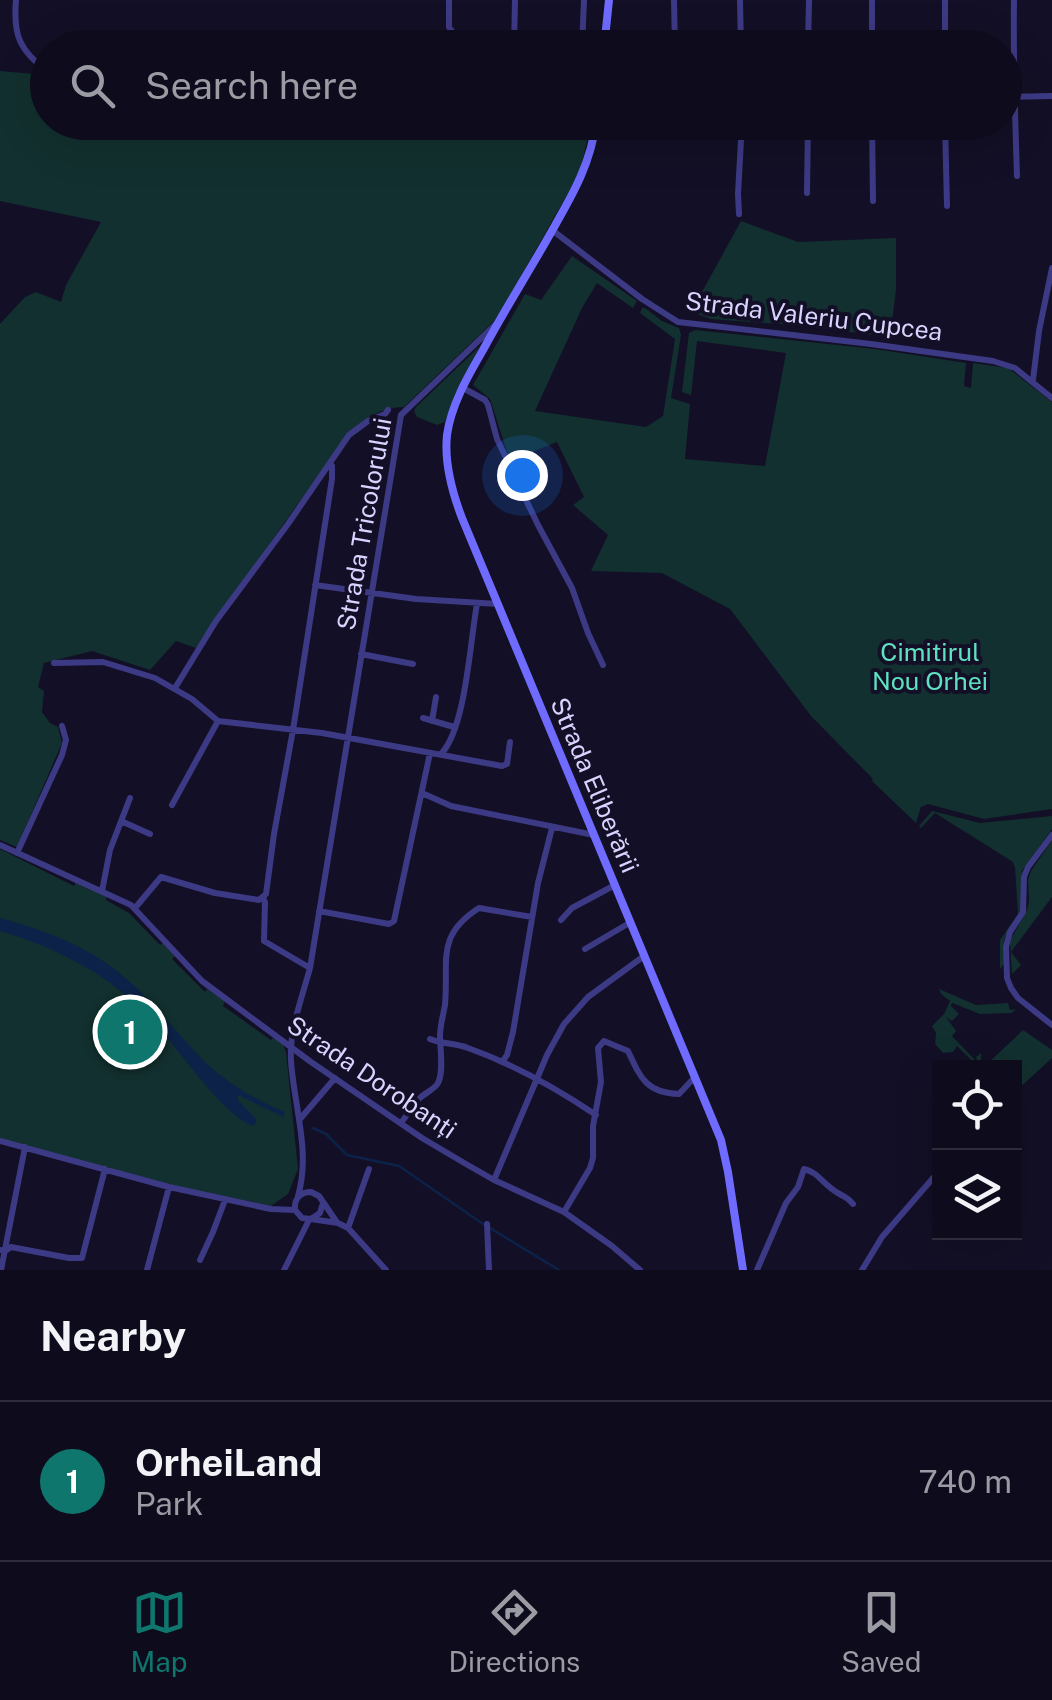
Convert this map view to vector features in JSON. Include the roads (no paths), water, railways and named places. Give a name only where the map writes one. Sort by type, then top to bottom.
[{"type":"street","points":[[16,0],[16,37],[30,57]]},
{"type":"street","points":[[449,0],[451,30]]},
{"type":"street","points":[[514,30],[515,0]]},
{"type":"street","points":[[583,30],[584,0]]},
{"type":"street","points":[[606,30],[609,0]]},
{"type":"street","points":[[674,0],[675,30]]},
{"type":"street","points":[[740,0],[741,30]]},
{"type":"street","points":[[808,0],[808,30]]},
{"type":"street","points":[[872,0],[872,30]]},
{"type":"street","points":[[944,0],[944,30]]},
{"type":"street","points":[[1012,30],[1014,0]]},
{"type":"street","points":[[1022,96],[1052,96]]},
{"type":"street","name":"Strada Eliberării","points":[[593,140],[580,182],[462,388],[448,431],[447,460],[454,495],[725,1153],[743,1270]]},
{"type":"street","points":[[739,214],[741,140]]},
{"type":"street","points":[[807,193],[808,140]]},
{"type":"street","points":[[872,140],[873,201]]},
{"type":"street","points":[[945,140],[947,206]]},
{"type":"street","points":[[1016,140],[1017,176]]},
{"type":"street","name":"Strada Valeriu Cupcea","points":[[552,230],[642,299],[685,324],[1005,364],[1052,398]]},
{"type":"street","points":[[1033,382],[1052,268]]},
{"type":"street","name":"Strada Tricolorului","points":[[315,1193],[304,1166],[290,1046],[310,968],[401,415],[499,321]]},
{"type":"street","points":[[462,388],[488,405],[497,439],[572,588],[604,664]]},
{"type":"street","points":[[175,688],[216,621],[349,435],[388,410]]},
{"type":"street","points":[[135,908],[161,877],[254,900],[266,894],[332,479],[330,463]]},
{"type":"street","points":[[315,585],[498,604]]},
{"type":"street","points":[[440,754],[451,741],[478,604]]},
{"type":"street","name":"Strada Tricolorului","points":[[361,654],[413,664]]},
{"type":"street","points":[[54,663],[103,662],[156,678],[218,722],[348,738],[505,766],[510,742]]},
{"type":"street","points":[[432,721],[436,697]]},
{"type":"street","points":[[423,718],[454,727]]},
{"type":"street","points":[[172,805],[218,722]]},
{"type":"street","points":[[17,853],[62,755],[66,740],[62,726]]},
{"type":"street","points":[[319,911],[393,923],[430,753]]},
{"type":"street","points":[[422,793],[451,806],[594,835]]},
{"type":"street","points":[[102,891],[110,850],[130,798]]},
{"type":"street","points":[[121,821],[150,834]]},
{"type":"street","points":[[502,1062],[513,1032],[552,828]]},
{"type":"street","points":[[1052,834],[1024,876],[1023,912],[1006,947],[1012,988],[1018,998],[1052,1026]]},
{"type":"street","name":"Strada Dorobanți","points":[[0,845],[135,908],[202,981],[290,1046],[494,1180],[582,1223],[640,1270]]},
{"type":"street","points":[[560,920],[572,908],[616,885]]},
{"type":"street","points":[[263,898],[264,941],[310,968]]},
{"type":"street","points":[[402,1123],[438,1083],[448,952],[454,929],[479,908],[532,917]]},
{"type":"street","points":[[585,950],[631,922]]},
{"type":"street","points":[[494,1180],[558,1034],[588,996],[644,956]]},
{"type":"street","points":[[430,1039],[462,1046],[502,1062],[596,1115]]},
{"type":"street","points":[[564,1212],[590,1168],[601,1082],[598,1048],[604,1041],[628,1051],[639,1077],[675,1095],[694,1076]]},
{"type":"street","points":[[299,1120],[335,1078]]},
{"type":"street","points":[[0,1141],[169,1187],[296,1210]]},
{"type":"street","points":[[2,1270],[2,1250],[25,1147]]},
{"type":"street","name":"Strada Tricolorului","points":[[298,1196],[304,1166]]},
{"type":"street","points":[[2,1250],[12,1247],[82,1258],[104,1169]]},
{"type":"street","points":[[348,1228],[369,1169]]},
{"type":"street","points":[[757,1270],[804,1169],[853,1204]]},
{"type":"street","points":[[862,1270],[882,1237],[932,1179]]},
{"type":"street","points":[[146,1270],[169,1187]]},
{"type":"street","points":[[338,1223],[315,1193],[298,1196],[294,1205],[299,1216],[348,1228],[386,1270]]},
{"type":"street","points":[[200,1260],[225,1200]]},
{"type":"street","points":[[284,1270],[310,1219],[320,1214],[322,1203]]},
{"type":"street","points":[[487,1224],[489,1270]]},
{"type":"water","points":[[0,918],[59,938],[113,968],[206,1063],[244,1091],[285,1112],[283,1117],[238,1095],[238,1100],[257,1120],[254,1126],[242,1120],[213,1094],[147,1014],[115,986],[41,945],[0,931]]},
{"type":"waterway","points":[[313,1128],[326,1134],[347,1155],[399,1166],[483,1224]]},
{"type":"waterway","points":[[490,1228],[559,1270]]},
{"type":"place","name":"OrheiLand","points":[[130,1032]]},
{"type":"park label","name":"Cimitirul Nou Orhei","points":[[930,666]]}]
